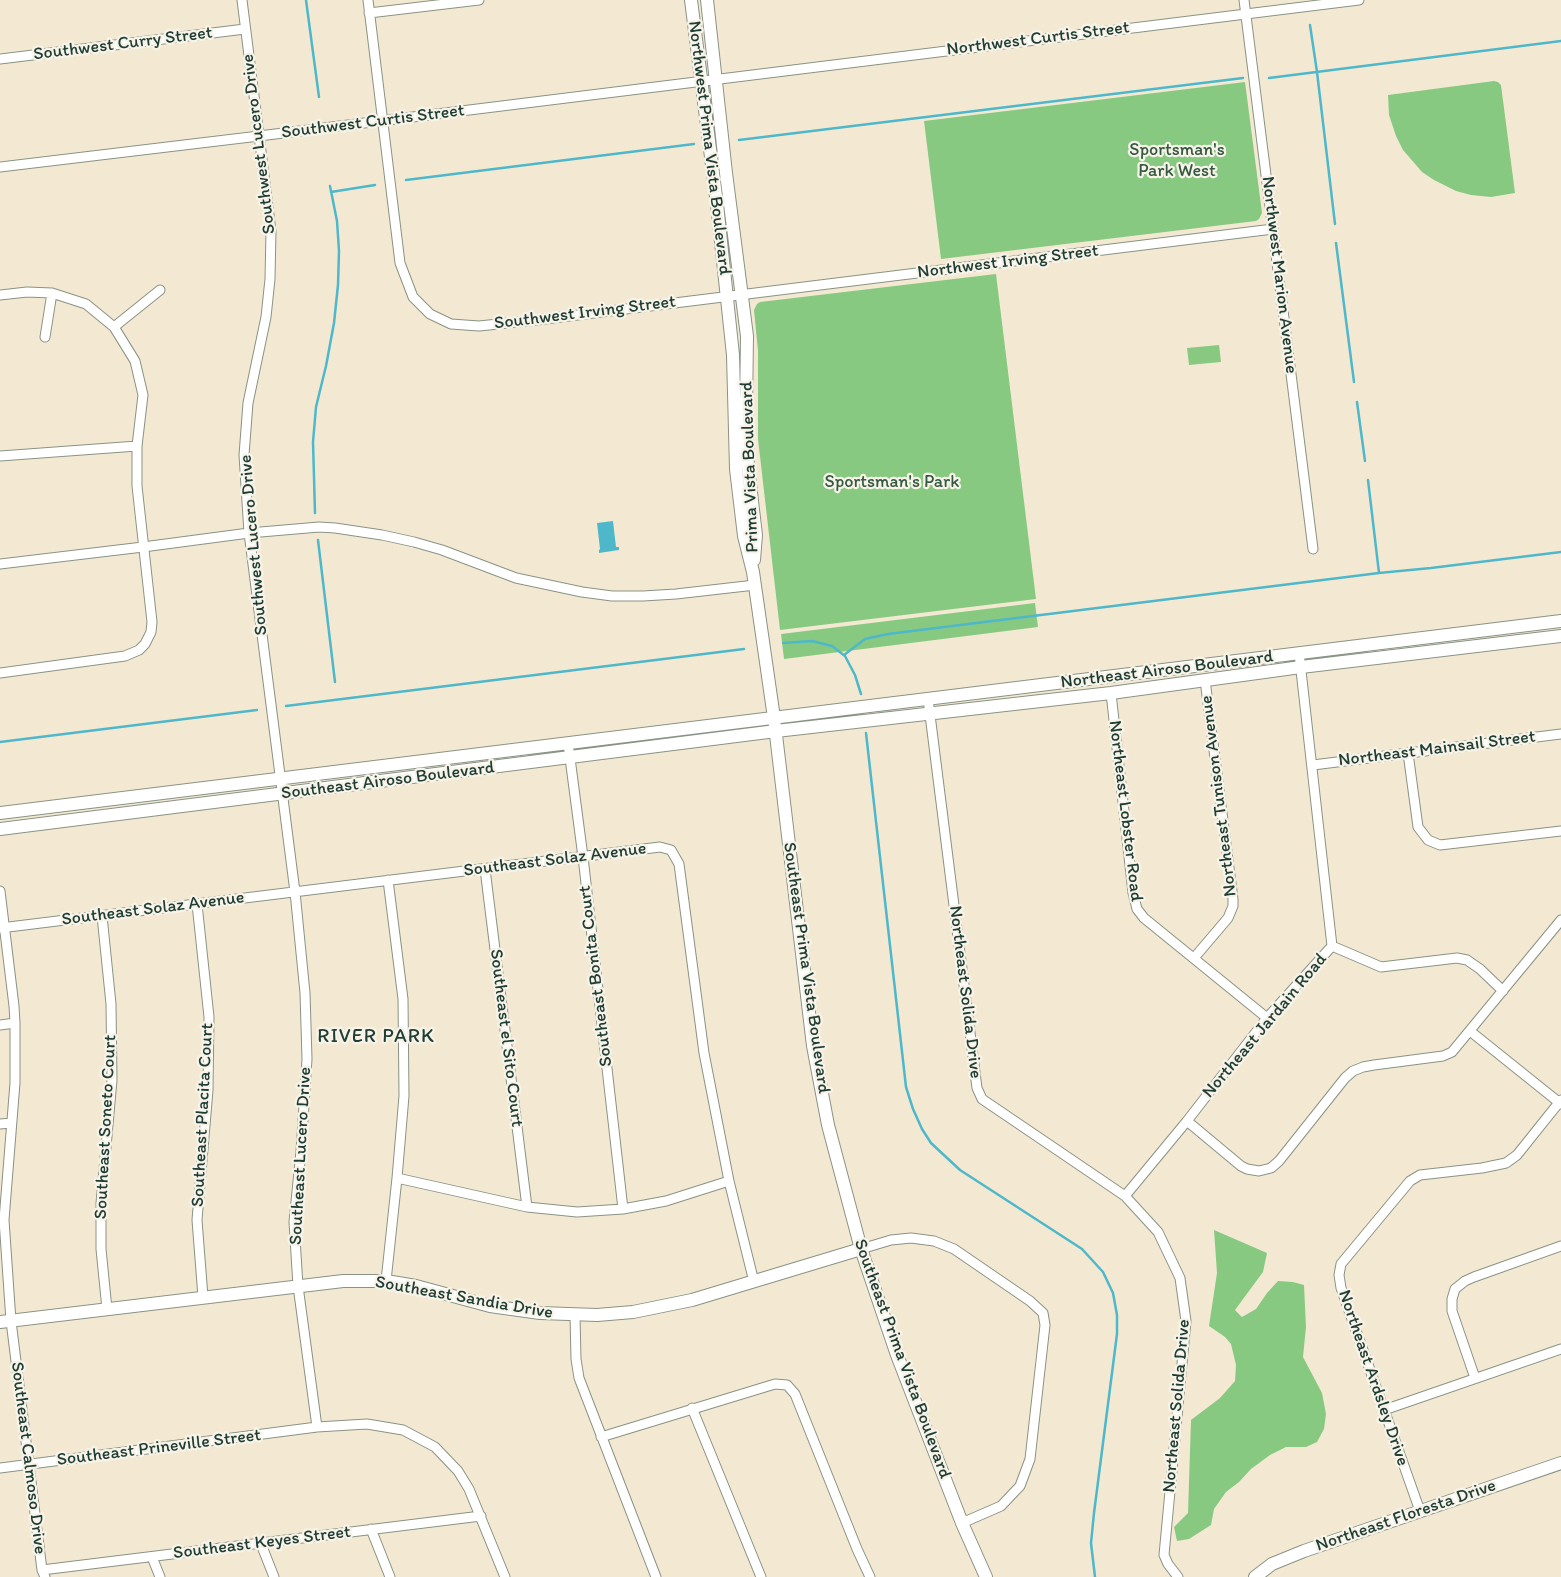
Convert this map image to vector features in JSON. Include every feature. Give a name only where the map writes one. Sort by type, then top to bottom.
[{"type":"main road","name":"Northwest Prima Vista Boulevard","points":[[690,0],[718,204],[727,296]]},
{"type":"main road","name":"Northwest Prima Vista Boulevard","points":[[707,0],[726,173],[742,294]]},
{"type":"main road","name":"Prima Vista Boulevard","points":[[742,294],[747,336],[746,410],[748,466],[756,536],[754,579]]},
{"type":"main road","name":"Prima Vista Boulevard","points":[[727,296],[733,354],[734,458],[744,536],[754,579]]},
{"type":"main road","name":"Southeast Prima Vista Boulevard","points":[[754,579],[776,731],[812,1046],[828,1125],[861,1250],[897,1355],[962,1523],[986,1577]]},
{"type":"main road","name":"Northeast Airoso Boulevard","points":[[774,718],[1561,621]]},
{"type":"main road","name":"Northeast Airoso Boulevard","points":[[776,731],[1111,693],[1301,667],[1561,636]]},
{"type":"main road","name":"Southeast Airoso Boulevard","points":[[0,813],[774,718]]},
{"type":"main road","name":"Southeast Airoso Boulevard","points":[[0,829],[776,731]]},
{"type":"main road","points":[[421,761],[423,776]]},
{"type":"main road","points":[[141,795],[143,811]]},
{"type":"main road","name":"Southeast Sandia Drive","points":[[5,1322],[342,1281],[386,1281],[416,1286],[490,1306],[540,1313],[575,1315],[632,1312],[692,1300],[861,1250]]},
{"type":"main road","name":"Northeast Floresta Drive","points":[[1255,1577],[1272,1564],[1304,1551],[1561,1463]]},
{"type":"street","name":"Southwest Lucero Drive","points":[[242,0],[271,230],[270,278],[266,317],[248,403],[244,455],[249,533],[281,794]]},
{"type":"street","points":[[368,0],[381,121]]},
{"type":"street","points":[[369,13],[479,0]]},
{"type":"street","name":"Northwest Marion Avenue","points":[[1244,0],[1312,549]]},
{"type":"street","name":"Northwest Curtis Street","points":[[716,80],[1360,0]]},
{"type":"street","name":"Southwest Curry Street","points":[[0,59],[245,29]]},
{"type":"street","name":"Southwest Curtis Street","points":[[0,167],[716,80]]},
{"type":"street","name":"Southwest Irving Street","points":[[381,121],[400,263],[413,297],[430,314],[451,324],[479,326],[742,294]]},
{"type":"street","name":"Northwest Irving Street","points":[[742,294],[1273,229]]},
{"type":"street","points":[[114,327],[160,290]]},
{"type":"street","points":[[0,295],[27,292],[52,293],[86,304],[114,327],[135,361],[143,395],[137,446],[137,486],[152,622],[149,636],[141,647],[131,654],[118,658],[0,673]]},
{"type":"street","points":[[45,337],[52,293]]},
{"type":"street","points":[[0,456],[137,446]]},
{"type":"street","points":[[0,564],[143,548],[249,533],[318,527],[382,534],[442,550],[516,578],[565,590],[612,596],[676,594],[754,579]]},
{"type":"street","name":"Northeast Jardain Road","points":[[1125,1196],[1187,1121],[1267,1018],[1332,946],[1299,653]]},
{"type":"street","name":"Northeast Tunison Avenue","points":[[1194,958],[1228,918],[1233,906],[1205,680]]},
{"type":"street","name":"Northeast Lobster Road","points":[[1111,693],[1135,904],[1144,918],[1267,1018]]},
{"type":"street","name":"Northeast Solida Drive","points":[[928,699],[977,1088],[982,1099],[1125,1196],[1158,1232],[1180,1278],[1186,1321],[1164,1554],[1168,1564],[1178,1577]]},
{"type":"street","name":"Northeast Mainsail Street","points":[[1313,765],[1561,734]]},
{"type":"street","name":"Southeast Bonita Court","points":[[568,743],[623,1209]]},
{"type":"street","points":[[1408,753],[1418,827],[1428,840],[1440,845],[1561,831]]},
{"type":"street","name":"Southeast Lucero Drive","points":[[281,794],[295,892],[305,993],[307,1059],[305,1105],[294,1222],[298,1286],[317,1427]]},
{"type":"street","name":"Southeast Solaz Avenue","points":[[2,928],[660,847],[671,850],[679,864],[704,1053],[729,1181],[754,1282]]},
{"type":"street","name":"Southeast el Sito Court","points":[[485,868],[527,1207]]},
{"type":"street","points":[[386,1281],[404,1096],[403,999],[388,880]]},
{"type":"street","name":"Southeast Calmoso Drive","points":[[0,891],[2,928],[15,1023],[15,1082],[2,1220],[5,1322],[29,1464],[44,1574]]},
{"type":"street","name":"Southeast Placita Court","points":[[197,904],[209,1017],[208,1090],[198,1220],[203,1297]]},
{"type":"street","name":"Southeast Soneto Court","points":[[102,916],[111,1004],[112,1080],[101,1203],[101,1249],[107,1309]]},
{"type":"street","points":[[1187,1121],[1241,1166],[1253,1170],[1265,1170],[1279,1161],[1345,1078],[1353,1071],[1374,1065],[1443,1056],[1452,1052],[1561,920]]},
{"type":"street","points":[[1332,946],[1381,967],[1457,958],[1466,960],[1503,990]]},
{"type":"street","points":[[0,1025],[15,1023]]},
{"type":"street","points":[[1470,1032],[1560,1102]]},
{"type":"street","name":"Northeast Ardsley Drive","points":[[1420,1511],[1341,1288],[1339,1275],[1341,1264],[1410,1181],[1420,1174],[1482,1168],[1506,1163],[1517,1155],[1560,1102]]},
{"type":"street","points":[[0,1124],[10,1123]]},
{"type":"street","points":[[397,1178],[527,1207],[576,1212],[623,1209],[666,1200],[729,1181]]},
{"type":"street","points":[[861,1250],[891,1240],[911,1238],[934,1242],[954,1249],[1030,1301],[1042,1313],[1045,1325],[1030,1459],[1020,1486],[1001,1506],[962,1523]]},
{"type":"street","points":[[1475,1378],[1452,1311],[1452,1299],[1455,1289],[1460,1284],[1474,1277],[1561,1246]]},
{"type":"street","points":[[575,1315],[578,1378],[656,1577]]},
{"type":"street","points":[[1384,1410],[1561,1349]]},
{"type":"street","points":[[601,1437],[775,1384],[787,1385],[795,1394],[870,1577]]},
{"type":"street","points":[[692,1408],[761,1577]]},
{"type":"street","name":"Southeast Prineville Street","points":[[0,1468],[317,1427],[367,1424],[403,1430],[435,1448],[458,1471],[481,1516],[505,1577]]},
{"type":"street","name":"Southeast Keyes Street","points":[[44,1574],[152,1557],[481,1516]]},
{"type":"street","points":[[371,1529],[390,1577]]},
{"type":"street","points":[[261,1544],[274,1577]]},
{"type":"street","points":[[152,1557],[160,1577]]},
{"type":"green space","points":[[1494,81],[1501,85],[1515,193],[1491,197],[1456,191],[1422,172],[1403,150],[1389,115],[1388,95]]},
{"type":"green space","name":"Sportsman's Park West","points":[[1245,82],[1262,213],[1256,221],[941,259],[924,121]]},
{"type":"green space","name":"Sportsman's Park","points":[[996,274],[1036,599],[780,630],[758,439],[758,351],[754,310],[757,304],[760,302]]},
{"type":"green space","points":[[1219,345],[1221,362],[1189,365],[1187,348]]},
{"type":"green space","points":[[1035,603],[1038,627],[784,659],[781,634]]},
{"type":"green space","points":[[1214,1230],[1267,1253],[1263,1272],[1235,1310],[1242,1317],[1256,1309],[1278,1281],[1304,1285],[1306,1327],[1303,1357],[1322,1393],[1326,1414],[1324,1429],[1317,1442],[1306,1447],[1286,1447],[1270,1455],[1251,1469],[1226,1492],[1214,1509],[1211,1525],[1189,1539],[1177,1541],[1174,1527],[1188,1513],[1191,1420],[1220,1398],[1235,1381],[1236,1365],[1231,1344],[1225,1337],[1209,1326],[1217,1273]]},
{"type":"water","points":[[613,521],[616,547],[619,547],[619,550],[599,553],[597,523]]},
{"type":"waterway","points":[[306,0],[319,97]]},
{"type":"waterway","points":[[1310,25],[1335,224]]},
{"type":"waterway","points":[[1269,78],[1561,41]]},
{"type":"waterway","points":[[739,140],[1243,78]]},
{"type":"waterway","points":[[406,180],[694,144]]},
{"type":"waterway","points":[[331,192],[375,185]]},
{"type":"waterway","points":[[315,513],[313,442],[316,407],[334,323],[338,285],[339,251],[337,221],[330,186]]},
{"type":"waterway","points":[[1336,243],[1354,382]]},
{"type":"waterway","points":[[1357,402],[1365,461]]},
{"type":"waterway","points":[[1368,480],[1379,573]]},
{"type":"waterway","points":[[318,540],[335,682]]},
{"type":"waterway","points":[[844,655],[865,639],[888,634],[1561,552]]},
{"type":"waterway","points":[[783,643],[812,641],[832,646],[845,656],[855,675],[861,694]]},
{"type":"waterway","points":[[286,706],[744,649]]},
{"type":"waterway","points":[[0,742],[257,710]]},
{"type":"waterway","points":[[866,733],[906,1087],[913,1109],[931,1143],[960,1170],[1082,1249],[1103,1272],[1113,1293],[1117,1315],[1117,1334],[1091,1543],[1095,1577]]},
{"type":"district","name":"RIVER PARK","points":[[376,1037]]}]
